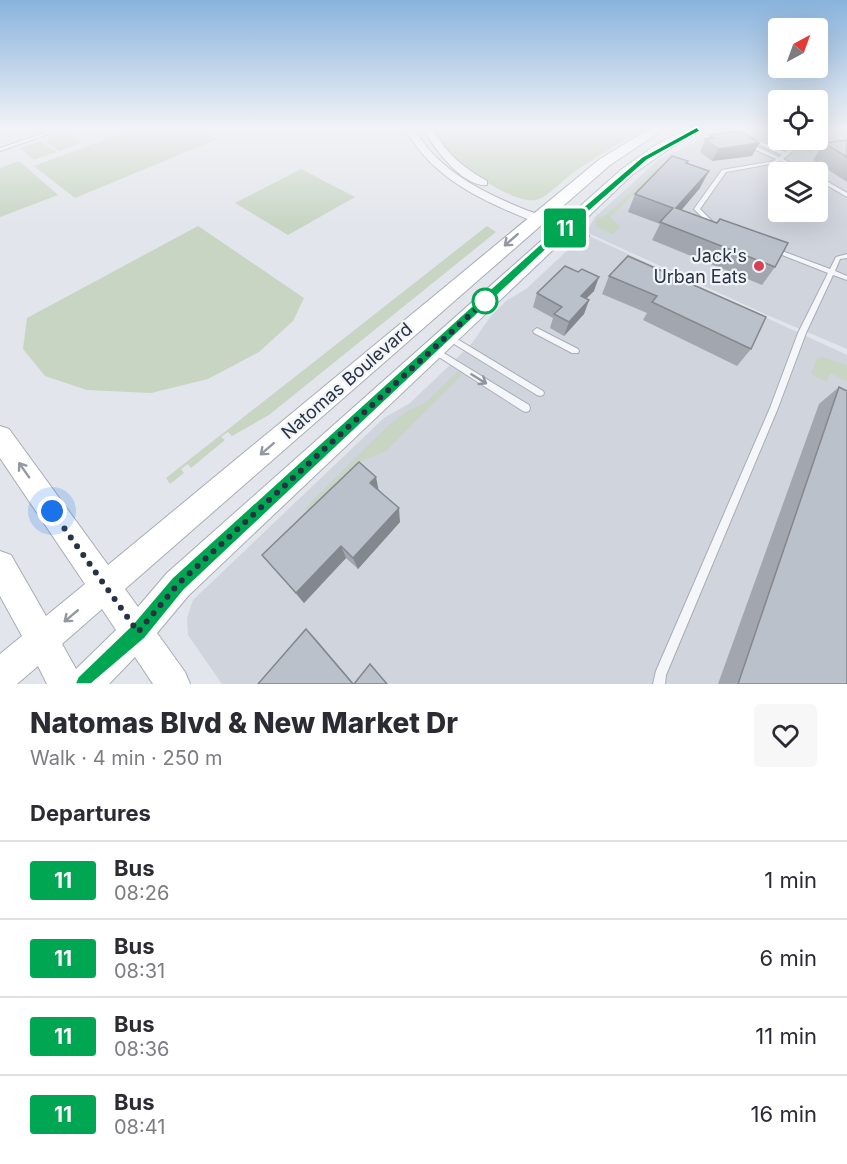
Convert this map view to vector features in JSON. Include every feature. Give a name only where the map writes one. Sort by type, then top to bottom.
[{"type":"main road","name":"Natomas Boulevard","points":[[0,676],[607,161]]},
{"type":"main road","name":"Natomas Boulevard","points":[[85,684],[138,632],[178,584],[567,226],[642,161]]},
{"type":"main road","points":[[0,437],[173,684]]},
{"type":"main road","points":[[0,566],[66,684]]},
{"type":"street","points":[[435,161],[459,180],[567,226]]},
{"type":"street","points":[[453,161],[474,178],[541,215]]},
{"type":"lane","points":[[716,228],[697,209],[724,171],[777,161]]},
{"type":"lane","points":[[828,184],[847,195]]},
{"type":"lane","points":[[765,247],[847,278]]},
{"type":"lane","points":[[659,684],[660,675],[774,408],[802,333],[838,258],[847,256]]},
{"type":"lane","points":[[537,331],[575,351]]},
{"type":"lane","points":[[440,342],[540,393]]},
{"type":"lane","points":[[440,342],[526,408]]},
{"type":"shaded area","points":[[657,161],[847,161],[847,349],[767,315],[586,232],[595,217]]},
{"type":"shaded area","points":[[585,234],[847,355],[847,684],[222,684],[188,635],[187,618],[193,600],[384,418],[410,403],[450,365],[472,343],[491,316],[506,301],[526,289]]},
{"type":"green space","points":[[19,161],[58,195],[0,217],[0,168]]},
{"type":"green space","points":[[48,161],[164,161],[75,198],[34,166]]},
{"type":"green space","points":[[457,161],[591,161],[536,200],[527,200],[503,192]]},
{"type":"green space","points":[[667,161],[673,161],[659,170],[612,215],[611,218],[620,227],[613,234],[597,227],[595,222],[598,218],[605,216],[655,169]]},
{"type":"green space","points":[[301,169],[355,197],[288,235],[235,203]]},
{"type":"green space","points":[[198,226],[304,298],[293,321],[259,352],[208,379],[151,393],[87,390],[45,376],[23,349],[27,318]]},
{"type":"green space","points":[[487,226],[496,232],[269,415],[232,436],[228,432],[221,437],[225,440],[191,468],[188,464],[181,469],[184,473],[170,484],[166,478]]},
{"type":"green space","points":[[822,357],[847,365],[847,381],[830,373],[827,382],[811,374],[817,358]]},
{"type":"green space","points":[[461,369],[465,371],[386,451],[363,460],[310,513],[306,508],[312,501],[387,427],[407,411],[425,403]]},
{"type":"building","points":[[667,161],[688,161],[686,163],[709,171],[676,208],[717,223],[720,219],[788,243],[775,267],[660,222],[673,208],[635,194]]},
{"type":"building","points":[[628,256],[766,317],[751,349],[652,302],[657,296],[609,276]]},
{"type":"building","points":[[565,266],[578,272],[582,269],[599,277],[581,296],[589,300],[569,322],[554,314],[562,307],[537,293]]},
{"type":"building","points":[[839,387],[847,391],[847,684],[738,684]]},
{"type":"building","points":[[359,462],[376,477],[370,483],[399,508],[353,558],[341,546],[296,593],[262,555]]},
{"type":"building","points":[[306,629],[353,684],[258,684]]},
{"type":"building","points":[[370,664],[387,684],[354,684]]},
{"type":"bus line","name":"11","points":[[85,684],[138,632],[178,584],[551,240],[641,161]]},
{"type":"place","name":"Jack's Urban Eats","points":[[759,266]]},
{"type":"route","points":[[52,511],[138,632],[178,584],[485,301]]}]
